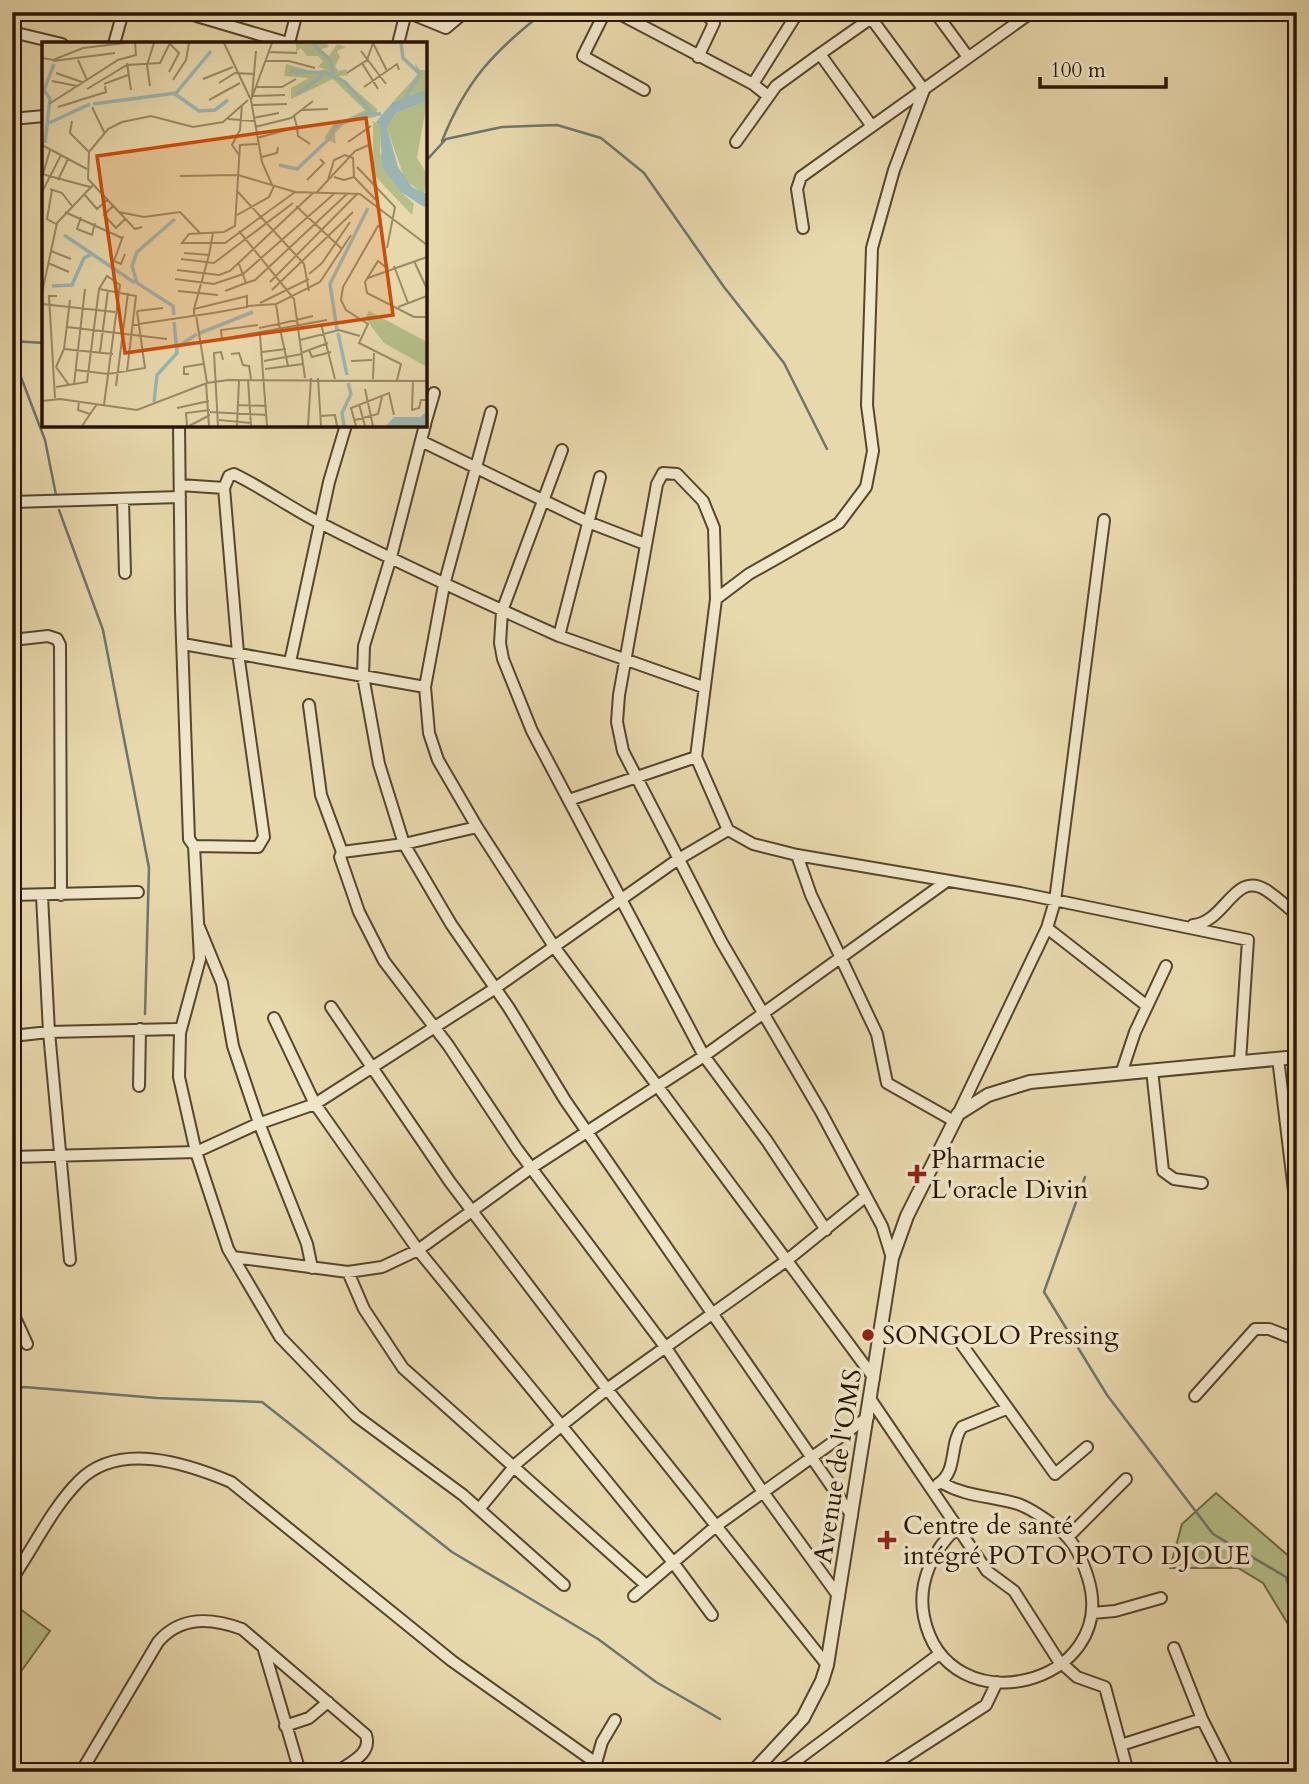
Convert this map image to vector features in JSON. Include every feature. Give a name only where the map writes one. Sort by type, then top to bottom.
[{"type":"street","points":[[115,42],[123,12]]},
{"type":"street","points":[[183,12],[287,42]]},
{"type":"street","points":[[290,42],[297,12]]},
{"type":"street","points":[[399,42],[407,12],[446,28],[465,12]]},
{"type":"street","points":[[605,12],[583,56],[644,90]]},
{"type":"street","points":[[616,12],[753,84],[768,96]]},
{"type":"street","points":[[698,57],[713,23],[705,12]]},
{"type":"street","points":[[753,84],[798,12]]},
{"type":"street","points":[[935,12],[968,57]]},
{"type":"street","points":[[1008,12],[1016,24]]},
{"type":"street","points":[[803,228],[798,182],[871,125],[1032,12]]},
{"type":"street","points":[[736,142],[768,96],[786,76],[875,15],[924,90]]},
{"type":"street","points":[[12,32],[53,42]]},
{"type":"street","points":[[820,54],[871,125]]},
{"type":"street","points":[[716,599],[749,575],[839,523],[866,488],[873,452],[867,405],[872,248],[894,170],[924,90]]},
{"type":"street","points":[[12,118],[42,116]]},
{"type":"street","points":[[427,418],[434,393]]},
{"type":"street","points":[[491,412],[444,585],[425,687],[425,714],[439,760],[477,827],[555,948],[874,1378]]},
{"type":"street","points":[[179,427],[187,803],[190,839],[194,846],[200,958],[180,1033],[179,1077],[196,1152],[233,1257],[280,1338],[329,1392],[366,1424],[480,1508],[564,1584]]},
{"type":"street","points":[[290,662],[320,523],[345,427]]},
{"type":"street","points":[[424,427],[391,558],[364,646],[363,676],[379,764],[404,844],[494,989],[588,1131],[711,1315],[852,1516]]},
{"type":"street","points":[[421,441],[588,522],[645,544]]},
{"type":"street","points":[[562,450],[502,611],[500,643],[506,668],[532,731],[704,1056],[767,1141],[826,1230]]},
{"type":"street","points":[[892,1258],[882,1226],[821,1112],[762,1014],[677,860],[623,751],[617,722],[624,662],[659,476],[673,472],[703,501],[712,516],[716,599],[696,757],[728,831],[753,844],[797,855],[1186,925],[1248,940],[1240,1061]]},
{"type":"street","points":[[194,846],[258,847],[262,843],[238,653],[224,488],[225,481],[234,474],[276,495],[320,523],[444,585],[624,662],[703,687]]},
{"type":"street","points":[[559,636],[600,477]]},
{"type":"street","points":[[12,502],[123,500],[180,491],[224,488]]},
{"type":"street","points":[[123,500],[125,573]]},
{"type":"street","points":[[956,1117],[1048,928],[1055,901],[1104,520]]},
{"type":"street","points":[[12,640],[48,636],[57,639],[60,645],[61,895]]},
{"type":"street","points":[[183,644],[425,687]]},
{"type":"street","points":[[309,705],[321,795],[342,852],[340,856],[359,912],[384,961],[434,1026],[531,1168],[666,1348],[762,1492],[839,1597]]},
{"type":"street","points":[[569,800],[696,757]]},
{"type":"street","points":[[342,852],[404,844],[477,827]]},
{"type":"street","points":[[12,1157],[196,1152],[259,1123],[315,1104],[373,1069],[555,948],[677,860],[728,831]]},
{"type":"street","points":[[797,855],[801,872],[877,1034],[887,1083],[956,1117]]},
{"type":"street","points":[[233,1257],[348,1272],[382,1267],[418,1250],[531,1168],[704,1056],[947,881]]},
{"type":"street","points":[[1186,925],[1213,919],[1241,888],[1249,884],[1266,890],[1297,915]]},
{"type":"street","points":[[12,895],[138,892]]},
{"type":"street","points":[[42,896],[49,1032],[70,1259]]},
{"type":"street","points":[[198,928],[222,982],[233,1046],[259,1123],[307,1244],[312,1268]]},
{"type":"street","points":[[1048,928],[1147,1006]]},
{"type":"street","points":[[1122,1071],[1166,966]]},
{"type":"street","points":[[331,1007],[402,1114],[473,1211],[607,1388],[827,1665]]},
{"type":"street","points":[[274,1018],[315,1104],[418,1250],[672,1561],[712,1615]]},
{"type":"street","points":[[12,1036],[49,1032],[173,1028],[180,1033]]},
{"type":"street","points":[[139,1086],[140,1029]]},
{"type":"street","points":[[956,1117],[1004,1087],[1122,1071],[1297,1057]]},
{"type":"street","points":[[1278,1058],[1297,1216]]},
{"type":"street","points":[[1152,1070],[1163,1171],[1174,1179],[1202,1183]]},
{"type":"street","name":"Avenue de l'OMS","points":[[753,1772],[803,1718],[827,1665],[892,1258],[907,1216],[956,1117]]},
{"type":"street","points":[[480,1508],[514,1467],[607,1388],[786,1261],[865,1197]]},
{"type":"street","points":[[348,1272],[364,1309],[403,1368],[646,1585]]},
{"type":"street","points":[[12,1311],[27,1344]]},
{"type":"street","points":[[1195,1396],[1255,1329],[1269,1329],[1297,1340]]},
{"type":"street","points":[[960,1342],[1055,1474],[1087,1447]]},
{"type":"street","points":[[871,1400],[987,1571],[1014,1591],[1038,1633],[1063,1665],[1077,1677],[1105,1687],[1128,1772]]},
{"type":"street","points":[[929,1487],[942,1483],[950,1468],[954,1442],[962,1427],[1006,1409]]},
{"type":"street","points":[[634,1596],[716,1526],[868,1418]]},
{"type":"street","points":[[12,1579],[67,1495],[81,1479],[100,1467],[124,1459],[144,1458],[206,1472],[231,1482],[452,1661],[594,1767],[602,1742],[615,1720]]},
{"type":"street","points":[[1068,1537],[1126,1479]]},
{"type":"street","points":[[942,1483],[961,1493],[1019,1504],[1068,1537],[1084,1567],[1091,1590],[1092,1613],[1085,1634],[1063,1665],[1028,1681],[997,1682],[963,1674],[938,1655],[924,1618],[924,1585],[937,1549],[958,1527]]},
{"type":"street","points":[[1092,1613],[1115,1611],[1161,1598]]},
{"type":"street","points":[[81,1772],[167,1632],[193,1621],[218,1620],[242,1629],[368,1740],[363,1754],[337,1772]]},
{"type":"street","points":[[1174,1648],[1202,1719],[1230,1772]]},
{"type":"street","points":[[264,1649],[300,1772]]},
{"type":"street","points":[[776,1772],[789,1766],[938,1655]]},
{"type":"street","points":[[883,1772],[986,1705],[997,1682]]},
{"type":"street","points":[[285,1726],[309,1718],[328,1702]]},
{"type":"street","points":[[1121,1745],[1202,1719]]},
{"type":"green space","points":[[1216,1493],[1292,1559],[1297,1567],[1297,1639],[1263,1583],[1238,1568],[1170,1568],[1182,1524]]},
{"type":"green space","points":[[12,1603],[50,1631],[12,1684]]},
{"type":"waterway","points":[[442,141],[471,84],[510,41],[544,12]]},
{"type":"waterway","points":[[427,160],[446,139],[502,127],[557,125],[601,138],[644,173],[724,287],[784,363],[827,449]]},
{"type":"waterway","points":[[12,341],[42,343]]},
{"type":"waterway","points":[[12,366],[19,372],[45,440],[56,495]]},
{"type":"waterway","points":[[59,510],[103,630],[149,868],[145,1014]]},
{"type":"waterway","points":[[1085,1177],[1044,1292],[1107,1395],[1213,1534],[1286,1577],[1297,1614]]},
{"type":"waterway","points":[[12,1390],[24,1387],[157,1398],[262,1402],[452,1552],[598,1639],[656,1682],[720,1719]]},
{"type":"place","name":"Pharmacie L'oracle Divin","points":[[917,1174]]},
{"type":"place","name":"SONGOLO Pressing","points":[[868,1335]]},
{"type":"place","name":"Centre de santé intégré POTO POTO DJOUE","points":[[887,1540]]}]
